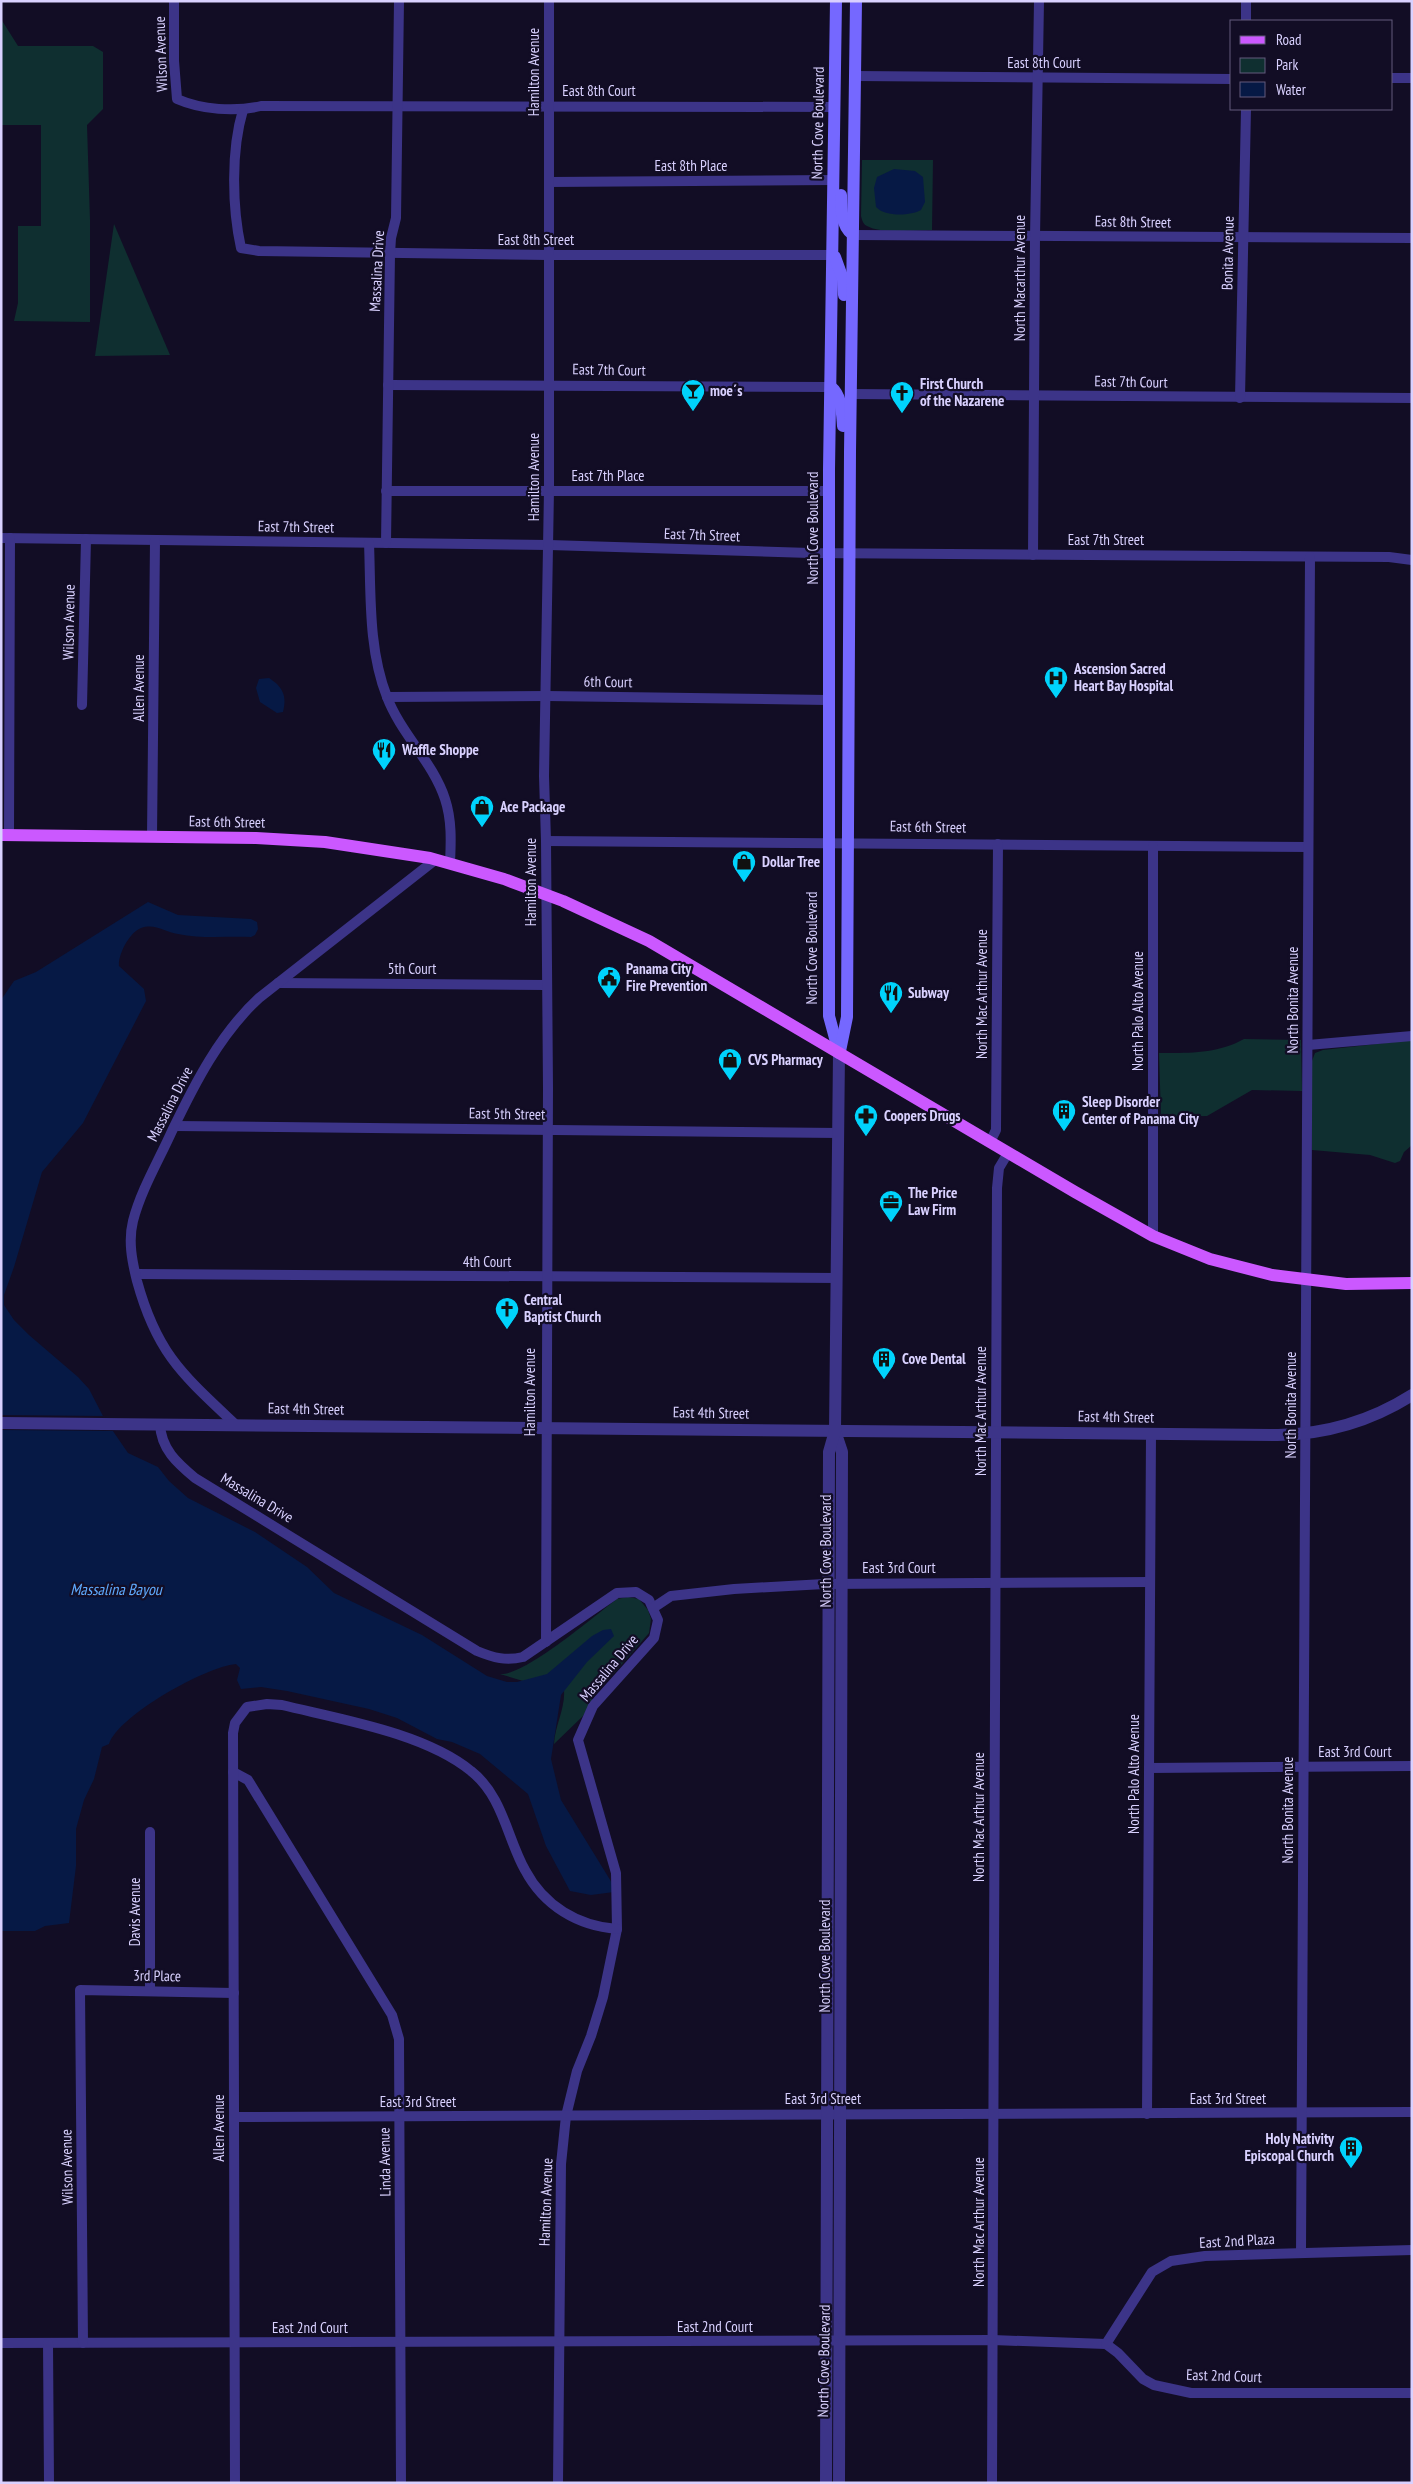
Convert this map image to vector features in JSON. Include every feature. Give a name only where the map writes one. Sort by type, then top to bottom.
[{"type":"main road","name":"North Cove Boulevard","points":[[836,1],[830,387],[828,700],[829,1016],[839,1053]]},
{"type":"main road","points":[[848,1],[848,16],[856,43]]},
{"type":"main road","name":"North Cove Boulevard","points":[[839,1053],[847,1017],[850,394],[856,1]]},
{"type":"main road","points":[[834,141],[842,173],[842,210],[847,230],[853,234]]},
{"type":"main road","points":[[832,255],[837,260],[844,279],[844,323],[851,346]]},
{"type":"main road","points":[[830,387],[836,391],[840,401],[843,433],[850,452]]},
{"type":"main road","name":"East 6th Street","points":[[5,835],[152,836],[325,842],[450,863],[546,894],[649,941],[1008,1153],[1153,1236],[1229,1265],[1306,1280],[1356,1284],[1412,1283]]},
{"type":"street","name":"Wilson Avenue","points":[[174,1],[174,61],[177,99],[190,105],[243,110]]},
{"type":"street","name":"Massalina Drive","points":[[386,542],[390,254],[391,238],[396,218],[396,106],[399,1]]},
{"type":"street","name":"Hamilton Avenue","points":[[546,1642],[547,985],[544,776],[549,546],[549,1]]},
{"type":"street","name":"North Macarthur Avenue","points":[[1033,555],[1039,1]]},
{"type":"street","points":[[1246,1],[1246,20]]},
{"type":"street","name":"East 8th Court","points":[[855,76],[1230,79]]},
{"type":"street","points":[[1393,78],[1412,78]]},
{"type":"street","name":"East 8th Court","points":[[243,110],[261,106],[834,107]]},
{"type":"street","name":"East 8th Street","points":[[243,110],[236,132],[235,180],[237,233],[241,248],[259,251],[390,254],[832,255]]},
{"type":"street","name":"Bonita Avenue","points":[[1240,398],[1246,110]]},
{"type":"street","name":"East 8th Place","points":[[549,182],[834,180]]},
{"type":"street","name":"East 8th Street","points":[[853,234],[1244,239],[1412,238]]},
{"type":"street","name":"East 7th Court","points":[[388,385],[830,387]]},
{"type":"street","name":"East 7th Court","points":[[850,394],[1035,397],[1412,398]]},
{"type":"street","name":"East 7th Place","points":[[386,491],[829,492]]},
{"type":"street","points":[[5,835],[6,538]]},
{"type":"street","name":"East 7th Street","points":[[6,538],[386,542],[829,554],[1401,557],[1412,560]]},
{"type":"street","name":"Wilson Avenue","points":[[82,705],[86,539]]},
{"type":"street","name":"Allen Avenue","points":[[152,836],[154,540]]},
{"type":"street","points":[[369,542],[372,634],[387,697],[404,731],[429,768],[445,798],[450,826],[450,863]]},
{"type":"street","name":"North Bonita Avenue","points":[[1301,2253],[1310,557]]},
{"type":"street","name":"6th Court","points":[[387,697],[547,696],[828,700]]},
{"type":"street","name":"East 6th Street","points":[[546,841],[1308,848]]},
{"type":"street","name":"North Mac Arthur Avenue","points":[[990,1142],[996,1130],[998,844]]},
{"type":"street","name":"North Palo Alto Avenue","points":[[1153,846],[1153,1236]]},
{"type":"street","name":"Massalina Drive","points":[[236,1425],[187,1379],[168,1355],[151,1323],[136,1274],[130,1238],[132,1222],[175,1126],[220,1044],[251,1004],[435,860]]},
{"type":"street","name":"5th Court","points":[[278,983],[547,985]]},
{"type":"street","points":[[1308,1045],[1412,1036]]},
{"type":"street","name":"North Cove Boulevard","points":[[839,1053],[835,1431],[829,1452],[829,1584],[841,2114],[839,2483]]},
{"type":"street","name":"East 5th Street","points":[[175,1126],[839,1133]]},
{"type":"street","name":"North Mac Arthur Avenue","points":[[992,2483],[997,1188],[999,1169],[1008,1153]]},
{"type":"street","name":"4th Court","points":[[136,1274],[546,1278],[837,1278]]},
{"type":"street","name":"East 4th Street","points":[[1,1423],[1306,1434],[1335,1429],[1365,1419],[1412,1395]]},
{"type":"street","name":"Massalina Drive","points":[[160,1424],[162,1439],[169,1453],[195,1478],[477,1651],[493,1658],[510,1660],[524,1657],[617,1593],[636,1592],[649,1600],[658,1620],[654,1638],[593,1706],[578,1740],[616,1873],[617,1929]]},
{"type":"street","name":"North Cove Boulevard","points":[[826,2483],[828,2114],[842,1584],[842,1452],[835,1431]]},
{"type":"street","name":"North Palo Alto Avenue","points":[[1148,2114],[1151,1434]]},
{"type":"street","name":"East 3rd Court","points":[[653,1608],[671,1596],[734,1589],[829,1584],[1150,1582]]},
{"type":"street","points":[[233,1772],[233,1733],[235,1722],[247,1707],[267,1704],[282,1705],[415,1740],[473,1772],[492,1795],[505,1819],[525,1870],[544,1896],[554,1906],[579,1921],[602,1928],[617,1929]]},
{"type":"street","name":"East 3rd Court","points":[[1149,1768],[1412,1766]]},
{"type":"street","name":"Allen Avenue","points":[[233,1772],[236,2483]]},
{"type":"street","name":"Linda Avenue","points":[[233,1772],[248,1780],[392,2015],[399,2039],[402,2343],[401,2483]]},
{"type":"street","name":"Davis Avenue","points":[[150,1832],[150,1991]]},
{"type":"street","name":"Hamilton Avenue","points":[[558,2483],[559,2206],[566,2116],[577,2071],[591,2036],[603,1997],[617,1929]]},
{"type":"street","name":"Wilson Avenue","points":[[80,1990],[83,2344]]},
{"type":"street","name":"3rd Place","points":[[80,1990],[234,1992]]},
{"type":"street","name":"East 3rd Street","points":[[234,2117],[1302,2114],[1412,2112]]},
{"type":"street","name":"East 2nd Plaza","points":[[1106,2344],[1152,2272],[1171,2261],[1205,2256],[1412,2250]]},
{"type":"street","name":"East 2nd Court","points":[[1,2343],[235,2344],[993,2340],[1106,2344],[1118,2353],[1143,2379],[1154,2385],[1191,2393],[1412,2393]]},
{"type":"street","points":[[48,2343],[49,2483]]},
{"type":"green space","points":[[1,19],[18,46],[93,46],[103,52],[103,109],[87,125],[90,220],[90,322],[14,321],[18,303],[18,226],[41,226],[41,125],[1,125]]},
{"type":"green space","points":[[862,160],[933,160],[932,230],[889,231],[873,228],[865,224],[861,216]]},
{"type":"green space","points":[[114,224],[170,355],[95,356]]},
{"type":"green space","points":[[1244,1039],[1301,1040],[1302,1091],[1252,1090],[1207,1116],[1161,1117],[1159,1053],[1192,1053],[1213,1050],[1224,1048]]},
{"type":"green space","points":[[1412,1040],[1412,1145],[1404,1152],[1400,1161],[1395,1163],[1370,1155],[1312,1150],[1312,1061],[1315,1053],[1323,1050]]},
{"type":"green space","points":[[628,1597],[639,1599],[648,1610],[651,1619],[649,1633],[595,1695],[583,1716],[554,1744],[563,1706],[563,1684],[533,1684],[500,1674],[526,1666],[559,1644],[617,1599]]},
{"type":"water","points":[[894,169],[915,171],[923,177],[925,202],[921,210],[911,213],[891,214],[885,213],[876,207],[874,188],[877,177]]},
{"type":"water","points":[[269,678],[283,692],[283,712],[277,713],[260,702],[256,688],[259,679]]},
{"type":"water","name":"Massalina Bayou","points":[[148,902],[178,915],[251,919],[257,922],[258,929],[255,935],[251,937],[205,937],[187,936],[155,927],[146,927],[137,930],[129,939],[120,956],[119,966],[144,989],[146,1001],[83,1123],[42,1172],[4,1295],[4,1305],[14,1320],[29,1335],[78,1377],[89,1389],[104,1418],[128,1453],[158,1467],[169,1481],[188,1498],[255,1532],[307,1567],[334,1593],[422,1635],[487,1676],[507,1682],[517,1682],[547,1674],[592,1636],[603,1630],[611,1629],[614,1636],[587,1662],[561,1695],[551,1759],[561,1800],[612,1883],[614,1892],[591,1895],[570,1891],[546,1846],[528,1794],[480,1754],[452,1742],[437,1739],[397,1718],[369,1709],[287,1691],[261,1687],[241,1689],[237,1680],[240,1668],[236,1664],[204,1674],[165,1694],[129,1720],[116,1732],[109,1744],[102,1747],[94,1779],[84,1800],[76,1829],[76,1866],[69,1923],[45,1926],[35,1931],[1,1931],[1,1000],[14,981],[36,972]]},
{"type":"pier","points":[[1,1415],[105,1416],[115,1431],[1,1430]]},
{"type":"place","name":"moe´s","points":[[693,412]]},
{"type":"place","name":"First Church of the Nazarene","points":[[902,414]]},
{"type":"place","name":"Ascension Sacred Heart Bay Hospital","points":[[1056,699]]},
{"type":"place","name":"Waffle Shoppe","points":[[384,771]]},
{"type":"place","name":"Ace Package","points":[[482,828]]},
{"type":"place","name":"Dollar Tree","points":[[744,883]]},
{"type":"place","name":"Panama City Fire Prevention","points":[[609,999]]},
{"type":"place","name":"Subway","points":[[891,1014]]},
{"type":"place","name":"CVS Pharmacy","points":[[730,1081]]},
{"type":"place","name":"Sleep Disorder Center of Panama City","points":[[1064,1132]]},
{"type":"place","name":"Coopers Drugs","points":[[866,1137]]},
{"type":"place","name":"The Price Law Firm","points":[[891,1223]]},
{"type":"place","name":"Central Baptist Church","points":[[507,1330]]},
{"type":"place","name":"Cove Dental","points":[[884,1380]]},
{"type":"place","name":"Holy Nativity Episcopal Church","points":[[1351,2169]]}]
